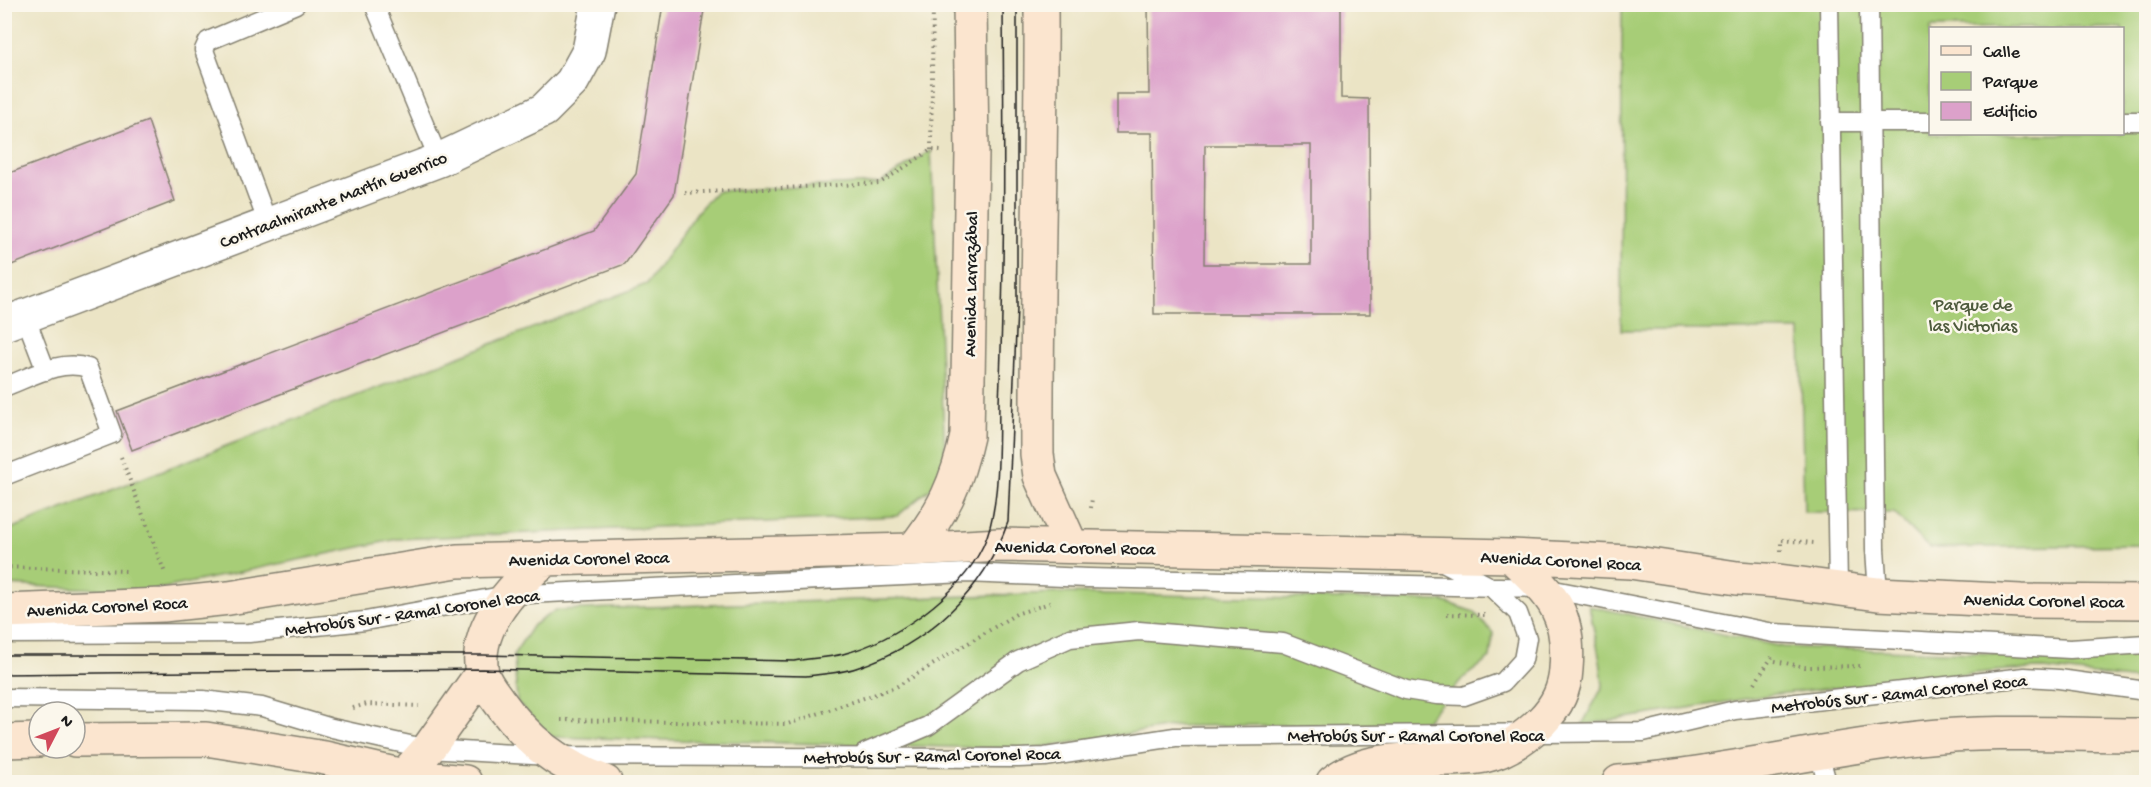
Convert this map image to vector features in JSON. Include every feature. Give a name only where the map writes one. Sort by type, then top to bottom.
[{"type":"main road","name":"Avenida Larrazábal","points":[[913,550],[947,501],[960,470],[967,436],[972,152],[970,4]]},
{"type":"main road","points":[[1041,4],[1042,146],[1036,306],[1037,454],[1040,476],[1071,545]]},
{"type":"main road","name":"Avenida Coronel Roca","points":[[4,611],[163,605],[229,598],[438,563],[547,558],[913,550],[984,545],[1071,545],[1511,556],[1630,562],[1737,578],[1878,594],[2021,602],[2146,602]]},
{"type":"main road","points":[[1333,783],[1344,774],[1364,765],[1484,756],[1508,747],[1529,734],[1558,701],[1566,674],[1568,647],[1563,617],[1544,588],[1511,556]]},
{"type":"main road","points":[[401,779],[428,749],[482,674],[485,637],[494,615],[507,595],[547,558]]},
{"type":"main road","points":[[482,674],[508,715],[549,756],[605,783]]},
{"type":"main road","points":[[1619,783],[1669,778],[1818,751],[1921,738],[2146,735]]},
{"type":"main road","points":[[87,740],[206,739],[325,758],[401,779],[465,783]]},
{"type":"main road","points":[[4,741],[27,741]]},
{"type":"street","name":"Contraalmirante Martín Guerrico","points":[[15,320],[439,160],[544,110],[572,82],[589,51],[598,4]]},
{"type":"lane","points":[[268,224],[204,50],[208,41],[296,4]]},
{"type":"lane","points":[[374,4],[439,160]]},
{"type":"lane","points":[[1829,4],[1838,588]]},
{"type":"lane","points":[[1869,4],[1875,549],[1878,594]]},
{"type":"lane","points":[[2124,121],[2146,121]]},
{"type":"lane","points":[[1830,122],[1929,122]]},
{"type":"lane","points":[[15,320],[46,371]]},
{"type":"lane","points":[[4,387],[64,365],[76,364],[88,368],[112,434],[4,476]]},
{"type":"lane","points":[[858,756],[928,726],[1018,661],[1070,638],[1139,631],[1283,643],[1406,690],[1464,696],[1503,682],[1523,660],[1527,638],[1518,613],[1491,587],[1425,553]]},
{"type":"lane","name":"Metrobús Sur - Ramal Coronel Roca","points":[[4,634],[249,633],[365,621],[507,595],[966,573],[1088,578],[1544,588],[1774,633],[2070,649],[2146,644]]},
{"type":"lane","name":"Metrobús Sur - Ramal Coronel Roca","points":[[4,698],[203,700],[262,707],[332,728],[428,749],[549,756],[1045,758],[1175,736],[1643,732],[1735,710],[2025,677],[2059,679],[2146,691]]},
{"type":"lane","points":[[1818,751],[1827,783]]},
{"type":"path","points":[[931,150],[933,4]]},
{"type":"path","points":[[685,193],[880,183],[931,150],[972,152]]},
{"type":"path","points":[[112,434],[165,573]]},
{"type":"green space","name":"Parque de las Victorias","points":[[1622,5],[2146,5],[2146,545],[1929,548],[1894,513],[1804,512],[1800,330],[1621,330]]},
{"type":"green space","points":[[931,150],[946,476],[897,516],[398,539],[150,591],[5,585],[5,531],[647,284],[698,211],[716,191],[880,183]]},
{"type":"green space","points":[[1061,593],[1442,601],[1474,612],[1493,633],[1490,658],[1462,679],[1423,724],[1177,726],[1030,749],[550,737],[517,702],[514,654],[533,625],[556,610]]},
{"type":"green space","points":[[1589,606],[1783,647],[2074,656],[2146,653],[2146,681],[2043,669],[2007,670],[1776,694],[1582,725],[1603,686]]},
{"type":"building","points":[[663,4],[705,4],[674,195],[625,264],[132,450],[117,411],[594,231],[636,174]]},
{"type":"building","points":[[1148,4],[1341,4],[1341,98],[1369,99],[1370,314],[1154,314],[1152,133],[1116,133],[1116,94],[1149,94]],"holes":[[[1205,145],[1311,145],[1311,264],[1204,264]]]},
{"type":"building","points":[[148,121],[175,201],[4,268],[4,175]]},
{"type":"tram line","points":[[4,655],[483,655],[794,661],[843,654],[863,647],[884,638],[924,614],[958,582],[983,546],[989,531],[996,495],[1002,303],[1003,4]]},
{"type":"tram line","points":[[4,674],[482,669],[806,676],[856,668],[882,658],[929,630],[950,612],[984,571],[1008,522],[1017,308],[1017,4]]}]
